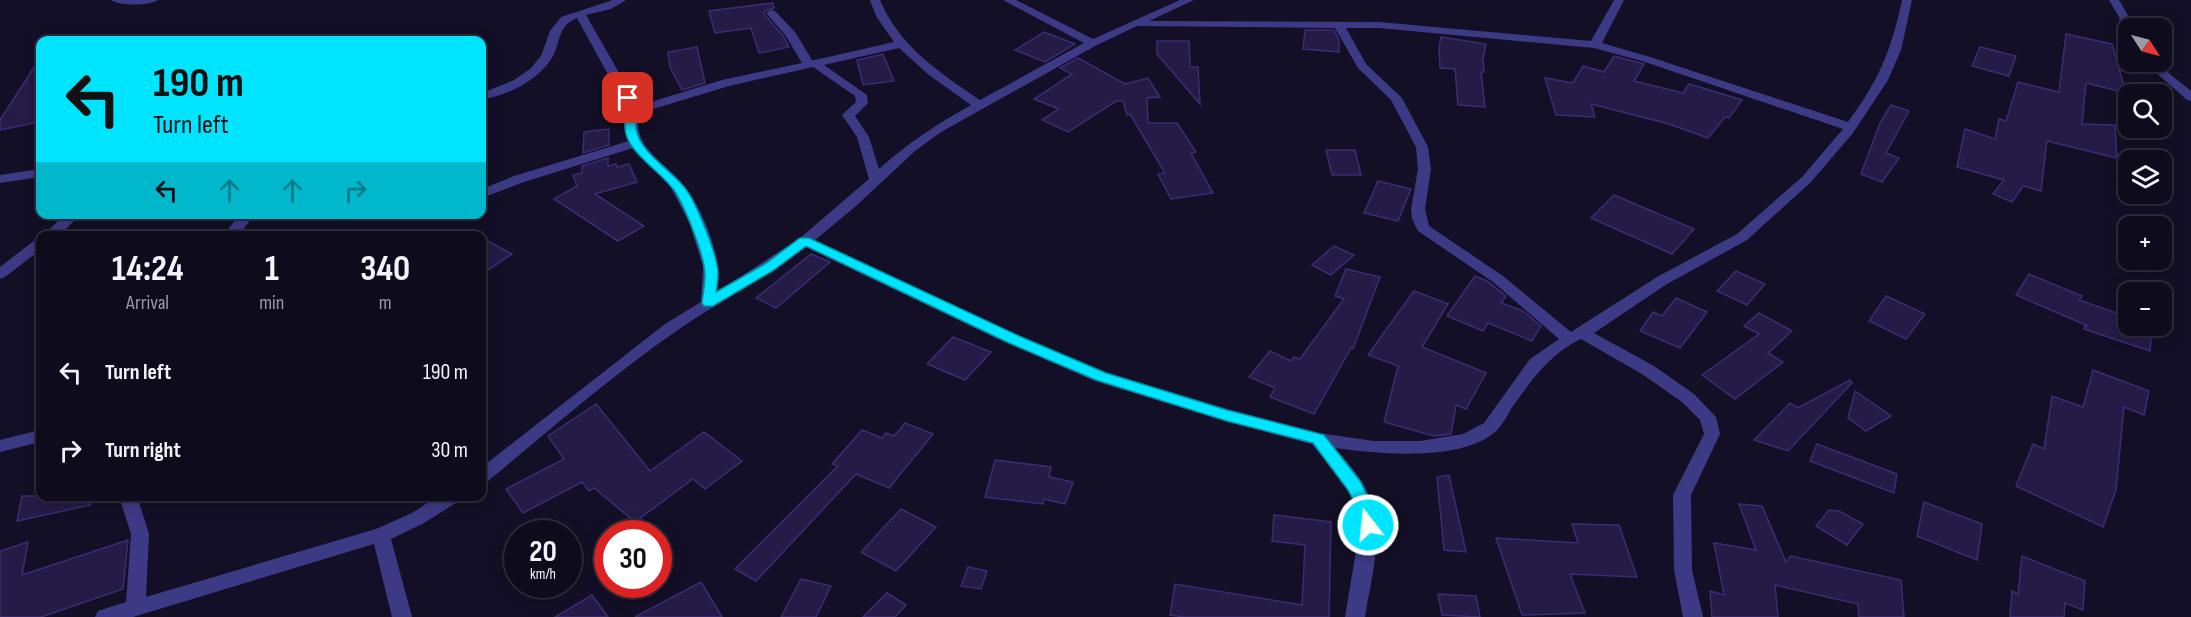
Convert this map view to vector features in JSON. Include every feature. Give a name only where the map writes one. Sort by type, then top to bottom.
[{"type":"street","points":[[116,0],[153,0]]},
{"type":"street","points":[[486,95],[520,81],[536,69],[546,56],[558,25],[566,19],[603,9],[621,0]]},
{"type":"street","points":[[875,0],[887,29],[945,82],[979,105]]},
{"type":"street","points":[[1008,0],[1093,43]]},
{"type":"street","points":[[486,473],[626,360],[708,303],[769,267],[805,241],[910,148],[937,129],[1093,43],[1190,0]]},
{"type":"street","points":[[1595,45],[1619,0]]},
{"type":"street","points":[[805,241],[999,333],[1101,377],[1227,415],[1318,439],[1374,447],[1420,447],[1466,440],[1490,427],[1536,363],[1673,275],[1708,259],[1743,237],[1789,198],[1850,128],[1878,86],[1893,57],[1907,0]]},
{"type":"street","points":[[2114,0],[2124,18]]},
{"type":"street","points":[[771,13],[791,34],[811,64],[840,78],[861,95],[862,103],[848,115],[863,137],[876,180]]},
{"type":"street","points":[[580,14],[603,57],[622,84],[634,111],[630,120],[635,144],[681,190],[690,209],[706,249],[712,273],[708,303]]},
{"type":"street","points":[[1132,24],[1411,27],[1595,45],[1646,58],[1850,128]]},
{"type":"street","points":[[1340,26],[1349,47],[1362,66],[1396,98],[1423,149],[1425,179],[1417,219],[1423,228],[1576,336],[1648,370],[1688,398],[1708,417],[1712,434],[1682,495],[1683,570],[1693,617]]},
{"type":"street","points":[[634,111],[687,94],[902,44]]},
{"type":"street","points":[[2161,72],[2191,97]]},
{"type":"street","points":[[486,192],[519,179],[635,144]]},
{"type":"street","points":[[0,179],[36,174]]},
{"type":"street","points":[[55,231],[69,219]]},
{"type":"street","points":[[234,231],[244,219]]},
{"type":"street","points":[[0,274],[36,246]]},
{"type":"street","points":[[0,446],[36,437]]},
{"type":"street","points":[[1318,439],[1354,486],[1365,507],[1368,525],[1355,617]]},
{"type":"street","points":[[130,501],[140,534],[139,579],[135,608]]},
{"type":"street","points":[[105,617],[381,535],[418,518],[445,501]]},
{"type":"street","points":[[381,535],[402,617]]},
{"type":"building","points":[[773,3],[774,8],[765,11],[764,14],[784,37],[789,47],[759,53],[751,28],[715,33],[709,11]]},
{"type":"building","points":[[1305,30],[1334,30],[1339,40],[1339,52],[1303,49]]},
{"type":"building","points":[[1044,32],[1075,44],[1045,62],[1015,50]]},
{"type":"building","points":[[2066,34],[2112,44],[2118,72],[2120,72],[2123,84],[2118,84],[2118,91],[2086,83],[2082,124],[2115,125],[2117,158],[2047,141],[2041,191],[2023,186],[2012,202],[1993,194],[2004,180],[1957,167],[1965,129],[1995,139],[1999,119],[2006,121],[2018,82],[2059,92]]},
{"type":"building","points":[[1441,37],[1486,44],[1483,59],[1484,72],[1481,72],[1485,107],[1458,105],[1455,69],[1440,68]]},
{"type":"building","points":[[1157,41],[1189,41],[1190,67],[1198,67],[1200,104],[1157,54]]},
{"type":"building","points":[[697,47],[705,83],[682,90],[670,67],[668,52]]},
{"type":"building","points":[[1980,47],[2016,56],[2009,76],[1972,66]]},
{"type":"building","points":[[883,54],[894,81],[863,85],[857,60]]},
{"type":"building","points":[[1614,56],[1644,64],[1634,81],[1683,93],[1689,84],[1742,100],[1729,118],[1725,117],[1708,138],[1669,124],[1591,104],[1595,117],[1556,115],[1545,78],[1573,83],[1583,66],[1604,72]]},
{"type":"building","points":[[1078,58],[1125,84],[1148,78],[1160,97],[1147,98],[1148,123],[1177,123],[1196,152],[1191,153],[1213,193],[1171,199],[1158,174],[1165,173],[1130,114],[1127,115],[1123,101],[1116,101],[1068,132],[1042,120],[1059,109],[1034,99],[1072,74],[1060,68]]},
{"type":"building","points":[[36,64],[36,123],[0,130],[0,120]]},
{"type":"building","points":[[1891,105],[1909,111],[1886,153],[1899,158],[1882,182],[1861,174],[1880,123]]},
{"type":"building","points":[[609,129],[609,145],[583,153],[584,132]]},
{"type":"building","points":[[1326,150],[1355,150],[1361,175],[1332,175]]},
{"type":"building","points":[[608,158],[608,166],[616,164],[617,167],[629,164],[637,182],[595,194],[644,226],[618,241],[554,199],[577,186],[573,175],[582,173],[582,166]]},
{"type":"building","points":[[1378,181],[1411,189],[1398,221],[1364,213]]},
{"type":"building","points":[[1614,195],[1694,229],[1672,254],[1591,218]]},
{"type":"building","points":[[486,240],[512,254],[486,271]]},
{"type":"building","points":[[1334,246],[1354,255],[1331,275],[1312,265]]},
{"type":"building","points":[[811,254],[830,262],[776,308],[756,298]]},
{"type":"building","points":[[1346,269],[1380,277],[1353,349],[1351,348],[1314,414],[1270,397],[1275,388],[1249,377],[1270,351],[1291,361],[1294,357],[1300,359],[1344,299],[1335,296]]},
{"type":"building","points":[[1736,271],[1765,284],[1747,305],[1717,291]]},
{"type":"building","points":[[2029,274],[2082,296],[2079,300],[2118,314],[2118,336],[2151,336],[2150,351],[2084,329],[2088,326],[2016,295]]},
{"type":"building","points":[[1475,276],[1487,281],[1506,296],[1501,303],[1523,311],[1541,326],[1532,341],[1488,323],[1483,331],[1447,316]]},
{"type":"building","points":[[1414,291],[1448,304],[1422,347],[1486,373],[1466,409],[1456,405],[1451,434],[1434,436],[1384,422],[1398,366],[1368,355]]},
{"type":"building","points":[[1886,296],[1925,314],[1906,339],[1869,321]]},
{"type":"building","points":[[1676,298],[1707,312],[1680,348],[1640,331],[1653,312],[1662,316]]},
{"type":"building","points":[[1759,313],[1792,331],[1768,353],[1783,362],[1735,399],[1702,375],[1759,334],[1744,326]]},
{"type":"building","points":[[953,337],[991,352],[965,380],[927,364]]},
{"type":"building","points":[[2093,370],[2149,391],[2144,415],[2124,407],[2116,490],[2103,527],[2016,486],[2033,444],[2044,449],[2052,396],[2083,407]]},
{"type":"building","points":[[1850,380],[1852,383],[1788,451],[1754,440],[1790,403],[1798,408]]},
{"type":"building","points":[[1855,391],[1891,416],[1866,431],[1848,418]]},
{"type":"building","points":[[596,404],[650,471],[704,432],[742,461],[705,489],[693,479],[638,520],[633,520],[594,488],[589,491],[582,482],[523,513],[506,489],[564,459],[548,436]]},
{"type":"building","points":[[905,423],[933,434],[889,488],[856,474],[756,581],[735,569],[838,466],[832,464],[862,430],[882,438],[886,433],[894,436]]},
{"type":"building","points":[[1817,444],[1897,474],[1894,493],[1810,461]]},
{"type":"building","points":[[995,460],[1051,467],[1049,477],[1073,482],[1065,504],[1044,499],[1043,504],[985,497]]},
{"type":"building","points":[[1449,475],[1466,552],[1444,550],[1437,477]]},
{"type":"building","points":[[22,496],[36,496],[36,501],[90,501],[90,505],[17,521]]},
{"type":"building","points":[[1924,502],[1982,524],[1977,560],[1917,536]]},
{"type":"building","points":[[1739,504],[1762,506],[1786,562],[1791,556],[1901,580],[1904,617],[1859,617],[1858,604],[1775,585],[1778,617],[1712,617],[1710,591],[1724,595],[1714,543],[1756,550]]},
{"type":"building","points":[[901,509],[936,527],[896,571],[861,552]]},
{"type":"building","points":[[1829,510],[1839,511],[1863,524],[1847,545],[1816,526]]},
{"type":"building","points":[[1274,515],[1331,522],[1329,617],[1184,617],[1170,615],[1175,584],[1302,605],[1305,545],[1272,541]]},
{"type":"building","points":[[1572,524],[1619,525],[1637,577],[1570,574],[1585,613],[1522,615],[1496,538],[1578,543]]},
{"type":"building","points":[[128,540],[123,589],[41,617],[0,617],[0,551],[28,542],[22,575]]},
{"type":"building","points":[[2022,556],[2085,581],[2083,610],[2065,603],[2064,617],[2010,617],[2012,591],[2018,594]]},
{"type":"building","points":[[968,567],[987,571],[981,589],[961,586]]},
{"type":"building","points":[[801,579],[831,586],[816,617],[781,617]]},
{"type":"building","points":[[701,582],[722,617],[635,617]]},
{"type":"building","points":[[887,593],[906,605],[895,617],[863,617]]},
{"type":"building","points":[[1438,594],[1476,596],[1480,617],[1442,615]]},
{"type":"building","points":[[592,595],[608,617],[555,617]]},
{"type":"route","points":[[628,98],[634,111],[630,120],[635,144],[681,190],[706,249],[712,273],[708,303],[769,267],[805,241],[1044,353],[1101,377],[1227,415],[1318,439],[1354,486],[1365,507],[1368,525]]}]
